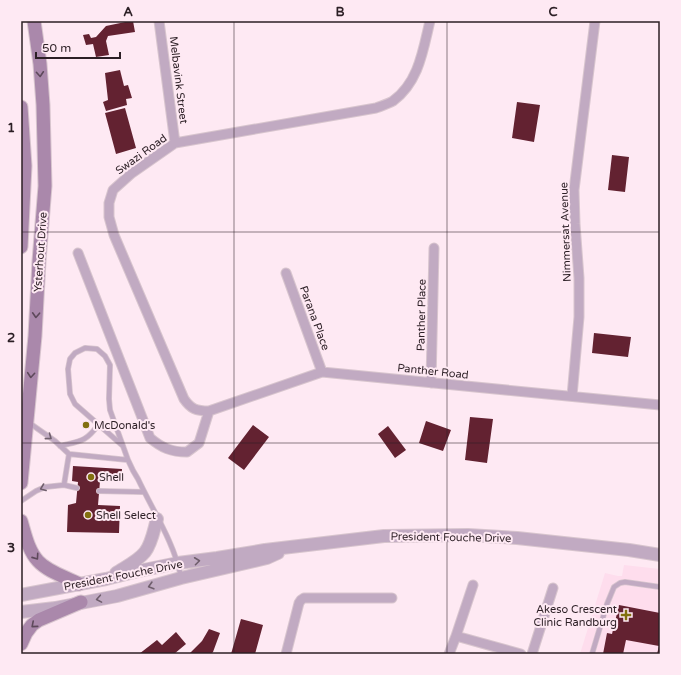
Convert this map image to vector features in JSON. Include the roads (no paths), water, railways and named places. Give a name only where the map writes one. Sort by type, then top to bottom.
[{"type":"main road","name":"Ysterhout Drive","points":[[21,483],[35,336],[45,186],[43,105],[40,64],[34,21]]},
{"type":"main road","name":"Ysterhout Drive","points":[[21,107],[26,166],[21,246]]},
{"type":"main road","points":[[21,521],[28,543],[37,560],[49,570],[79,584]]},
{"type":"main road","points":[[21,644],[32,625],[39,620],[80,602]]},
{"type":"street","name":"Melbavink Street","points":[[159,21],[174,143]]},
{"type":"street","name":"Swazi Road","points":[[209,411],[198,411],[187,404],[184,399],[114,235],[109,217],[109,203],[113,190],[132,173],[174,143],[376,108],[392,102],[403,92],[413,79],[420,62],[430,21]]},
{"type":"street","name":"Nimmersat Avenue","points":[[572,396],[579,317],[579,278],[574,190],[595,21]]},
{"type":"street","name":"Panther Place","points":[[431,383],[434,248]]},
{"type":"street","points":[[78,253],[150,438],[159,446],[176,452],[187,452],[199,442],[209,411]]},
{"type":"street","name":"Parana Place","points":[[286,273],[322,372]]},
{"type":"street","name":"Panther Road","points":[[209,411],[322,372],[660,405]]},
{"type":"street","points":[[106,579],[139,558],[145,552],[157,519]]},
{"type":"street","name":"President Fouche Drive","points":[[21,595],[106,579],[178,563],[265,550],[384,536],[468,535],[517,538],[629,550],[660,555]]},
{"type":"street","name":"President Fouche Drive","points":[[21,612],[55,608],[80,602],[118,596],[181,578],[267,558],[296,547]]},
{"type":"street","name":"President Fouche Drive","points":[[629,550],[660,548]]},
{"type":"street","points":[[449,654],[473,585]]},
{"type":"street","points":[[532,654],[554,588]]},
{"type":"street","points":[[286,654],[299,603],[304,598],[392,598]]},
{"type":"street","points":[[456,636],[521,654]]},
{"type":"lane","points":[[123,446],[75,404],[70,394],[68,369],[70,359],[75,353],[85,348],[97,349],[105,356],[110,365],[110,410],[123,446],[128,460],[157,519],[167,535],[178,563],[181,578]]},
{"type":"lane","points":[[27,421],[69,454],[128,460]]},
{"type":"lane","points":[[60,446],[86,438],[98,425]]},
{"type":"lane","points":[[64,484],[69,454]]},
{"type":"lane","points":[[21,501],[45,487],[64,484],[77,488]]},
{"type":"lane","points":[[99,490],[144,492]]},
{"type":"lane","points":[[592,654],[606,604],[614,587],[625,582],[660,587]]},
{"type":"place","name":"McDonald's","points":[[86,425]]},
{"type":"place","name":"Shell","points":[[91,477]]},
{"type":"place","name":"Shell Select","points":[[88,515]]},
{"type":"place","name":"Akeso Crescent Clinic Randburg","points":[[626,615]]}]
